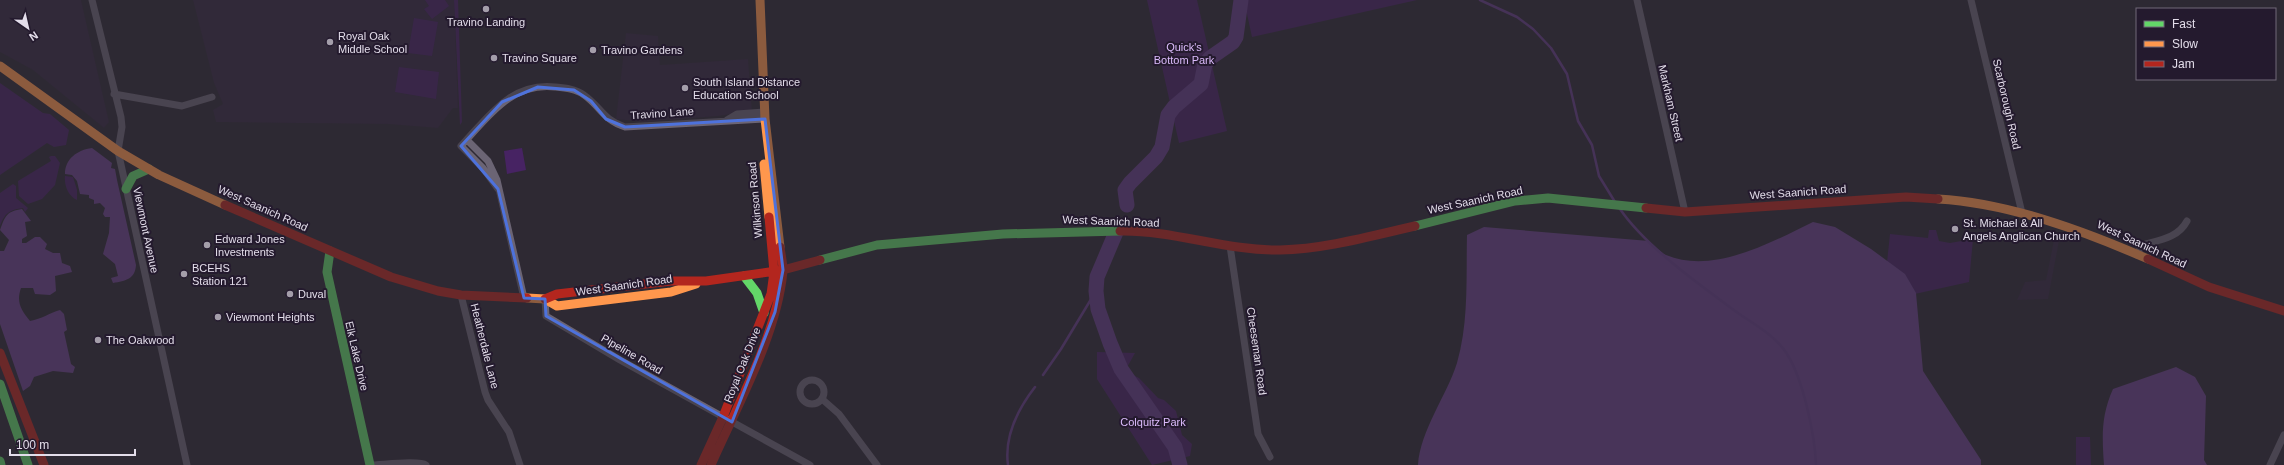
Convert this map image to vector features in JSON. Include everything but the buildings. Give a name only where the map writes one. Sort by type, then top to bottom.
[{"type":"main road","name":"Wilkinson Road","points":[[760,0],[765,119],[778,271]]},
{"type":"main road","name":"West Saanich Road","points":[[0,66],[118,151],[149,169],[390,277],[438,291],[461,295],[545,299],[559,305],[671,292],[706,281],[778,271],[877,245],[1026,232],[1129,231],[1168,235],[1230,246],[1280,250],[1324,245],[1381,234],[1515,201],[1548,198],[1685,212],[1906,197],[1943,199],[2022,213],[2081,230],[2208,287],[2284,311]]},
{"type":"main road","points":[[126,189],[133,176],[149,169]]},
{"type":"main road","name":"Elk Lake Drive","points":[[330,251],[327,272],[370,465]]},
{"type":"main road","name":"Royal Oak Drive","points":[[700,465],[723,417],[764,314],[778,271]]},
{"type":"main road","name":"Royal Oak Drive","points":[[711,465],[732,422],[763,347],[775,312],[778,271]]},
{"type":"main road","points":[[744,276],[755,286],[759,294],[764,314]]},
{"type":"main road","points":[[0,353],[44,465]]},
{"type":"main road","points":[[0,384],[28,465]]},
{"type":"main road","points":[[0,461],[1,465]]},
{"type":"street","name":"Viewmont Avenue","points":[[92,0],[122,127],[118,151],[187,465]]},
{"type":"street","name":"Markham Street","points":[[1637,0],[1685,212]]},
{"type":"street","name":"Scarborough Road","points":[[1971,0],[2022,213]]},
{"type":"street","name":"Travino Lane","points":[[498,189],[483,168],[461,146],[502,102],[512,95],[538,87],[552,86],[574,90],[591,101],[606,119],[625,127],[725,121],[737,114],[765,119]]},
{"type":"street","points":[[114,94],[182,106],[212,97]]},
{"type":"street","name":"Travino Lane","points":[[467,140],[488,161],[495,175],[524,298]]},
{"type":"street","points":[[2137,255],[2142,245],[2177,234],[2187,221]]},
{"type":"street","name":"Cheeseman Road","points":[[1230,246],[1258,434],[1270,457]]},
{"type":"street","name":"Heatherdale Lane","points":[[461,295],[488,400],[509,432],[520,465]]},
{"type":"street","name":"Pipeline Road","points":[[545,299],[546,316],[620,360],[723,417]]},
{"type":"street","points":[[822,399],[839,414],[877,465]]},
{"type":"street","points":[[723,417],[810,465]]},
{"type":"street","points":[[2270,465],[2284,435]]},
{"type":"street","points":[[370,465],[401,464],[415,461],[426,465]]},
{"type":"highlighted area","points":[[538,87],[574,90],[591,101],[606,119],[625,127],[765,119],[783,270],[775,312],[732,422],[546,316],[545,299],[524,298],[498,189],[461,146],[502,102]]},
{"type":"shaded area","points":[[0,0],[81,0],[109,122],[104,128],[33,70],[0,52]]},
{"type":"shaded area","name":"Royal Oak Middle School","points":[[193,0],[454,0],[458,108],[453,108],[438,128],[388,124],[216,122],[213,110],[223,104],[214,83]]},
{"type":"shaded area","name":"South Island Distance Education School","points":[[626,33],[658,36],[660,65],[748,59],[752,111],[718,116],[643,122],[616,119]]},
{"type":"shaded area","points":[[92,148],[112,163],[111,168],[115,169],[136,265],[132,276],[126,280],[113,283],[111,278],[118,276],[115,264],[103,254],[109,233],[110,217],[105,217],[103,214],[105,208],[100,203],[94,204],[94,200],[89,198],[89,195],[80,194],[77,181],[72,175],[65,174],[67,164],[73,156],[81,151]]},
{"type":"shaded area","points":[[22,209],[31,221],[25,222],[27,236],[22,239],[22,243],[26,243],[35,237],[40,237],[47,244],[45,249],[53,253],[60,253],[62,263],[70,266],[72,272],[55,276],[56,291],[50,295],[35,294],[33,288],[21,288],[19,298],[20,306],[30,321],[60,310],[64,314],[67,330],[64,332],[71,364],[75,367],[73,373],[53,371],[34,377],[30,386],[23,391],[0,324],[0,251],[4,251],[9,240],[0,230],[7,215],[13,211]]},
{"type":"shaded area","points":[[1813,222],[1835,227],[1871,249],[1905,274],[1916,293],[1923,371],[1981,460],[1981,465],[1418,465],[1424,439],[1453,375],[1461,347],[1466,299],[1467,235],[1484,227],[1649,241],[1666,255],[1684,260],[1703,261],[1722,259],[1742,254],[1761,247]]},
{"type":"shaded area","points":[[2055,235],[2060,236],[2048,299],[2017,300],[2025,282],[2046,280]]},
{"type":"shaded area","points":[[2176,367],[2195,377],[2206,396],[2204,460],[2207,465],[2104,465],[2104,417],[2113,389]]},
{"type":"green space","points":[[425,0],[445,0],[449,6],[432,19],[424,9],[429,6]]},
{"type":"green space","points":[[454,0],[458,0],[462,122],[460,125]]},
{"type":"green space","name":"Quick's Bottom Park","points":[[1147,0],[1197,0],[1227,131],[1179,143]]},
{"type":"green space","points":[[1244,0],[1417,0],[1252,37]]},
{"type":"green space","points":[[414,18],[438,22],[432,56],[408,53]]},
{"type":"green space","points":[[399,67],[439,72],[436,99],[395,92]]},
{"type":"green space","points":[[0,83],[43,113],[50,114],[69,130],[66,145],[54,147],[47,143],[0,175]]},
{"type":"green space","points":[[522,148],[526,170],[507,174],[504,151]]},
{"type":"green space","points":[[55,156],[60,163],[55,185],[42,199],[28,204],[19,196],[18,181],[51,161],[49,157]]},
{"type":"green space","points":[[65,176],[73,177],[77,190],[77,200],[71,196],[67,190]]},
{"type":"green space","points":[[13,184],[16,186],[16,198],[28,208],[25,212],[23,208],[11,211],[6,215],[0,226],[0,193]]},
{"type":"green space","points":[[1929,230],[1936,230],[1939,241],[1950,243],[1973,239],[1969,282],[1883,301],[1890,234],[1928,238]]},
{"type":"green space","name":"Colquitz Park","points":[[1097,352],[1135,353],[1125,371],[1139,378],[1158,398],[1164,400],[1176,411],[1182,435],[1192,444],[1190,456],[1152,465],[1097,379]]},
{"type":"green space","points":[[2076,437],[2090,437],[2091,465],[2076,465]]},
{"type":"waterway","points":[[1127,205],[1125,190],[1156,157],[1162,147],[1168,115],[1174,107],[1201,84],[1205,64],[1210,58],[1233,42],[1236,37],[1241,0]]},
{"type":"waterway","points":[[1480,0],[1517,17],[1533,29],[1551,48],[1567,74],[1578,121],[1592,145],[1599,176],[1615,202]]},
{"type":"waterway","points":[[1620,209],[1644,237],[1675,265],[1723,302],[1765,331],[1787,354],[1793,365],[1803,392],[1811,423],[1816,465]]},
{"type":"waterway","points":[[1119,225],[1097,277],[1096,291],[1098,309],[1121,369],[1175,447],[1180,465]]},
{"type":"waterway","points":[[1043,375],[1061,349],[1096,291]]},
{"type":"waterway","points":[[1008,465],[1007,454],[1010,433],[1023,404],[1035,387]]},
{"type":"traffic: fast","points":[[126,189],[133,176],[149,169]]},
{"type":"traffic: fast","points":[[1415,226],[1515,201],[1548,198],[1646,208]]},
{"type":"traffic: fast","points":[[820,260],[877,245],[1003,234],[1120,231]]},
{"type":"traffic: fast","points":[[330,251],[327,272],[370,465]]},
{"type":"traffic: fast","points":[[744,276],[757,293],[764,313]]},
{"type":"traffic: fast","points":[[0,384],[28,465]]},
{"type":"traffic: fast","points":[[0,461],[1,465]]},
{"type":"traffic: slow","points":[[760,0],[765,119],[780,247]]},
{"type":"traffic: slow","points":[[0,66],[118,151],[159,175],[225,205]]},
{"type":"traffic: slow","points":[[764,164],[769,217]]},
{"type":"traffic: slow","points":[[1938,199],[1992,206],[2019,212],[2098,238],[2148,259]]},
{"type":"traffic: slow","points":[[527,298],[545,299],[557,306],[671,292],[696,284]]},
{"type":"traffic: jam","points":[[1646,208],[1685,212],[1906,197],[1938,199]]},
{"type":"traffic: jam","points":[[225,205],[391,277],[438,291],[461,295],[527,298]]},
{"type":"traffic: jam","points":[[701,465],[723,417],[771,294],[774,272],[769,217]]},
{"type":"traffic: jam","points":[[1120,231],[1160,234],[1240,247],[1280,250],[1331,245],[1415,226]]},
{"type":"traffic: jam","points":[[711,465],[744,395],[773,320],[783,271],[780,247]]},
{"type":"traffic: jam","points":[[2148,259],[2209,287],[2284,311]]},
{"type":"traffic: jam","points":[[545,299],[557,294],[671,281],[706,281],[783,270],[820,260]]},
{"type":"traffic: jam","points":[[0,353],[44,465]]},
{"type":"place","name":"Travino Landing","points":[[486,9]]},
{"type":"place","name":"Royal Oak Middle School","points":[[330,42]]},
{"type":"place","name":"Travino Gardens","points":[[593,50]]},
{"type":"place","name":"Travino Square","points":[[494,58]]},
{"type":"place","name":"South Island Distance Education School","points":[[685,88]]},
{"type":"place","name":"St. Michael & All Angels Anglican Church","points":[[1955,229]]},
{"type":"place","name":"Edward Jones Investments","points":[[207,245]]},
{"type":"place","name":"BCEHS Station 121","points":[[184,274]]},
{"type":"place","name":"Duval","points":[[290,294]]},
{"type":"place","name":"Viewmont Heights","points":[[218,317]]},
{"type":"place","name":"The Oakwood","points":[[98,340]]}]
